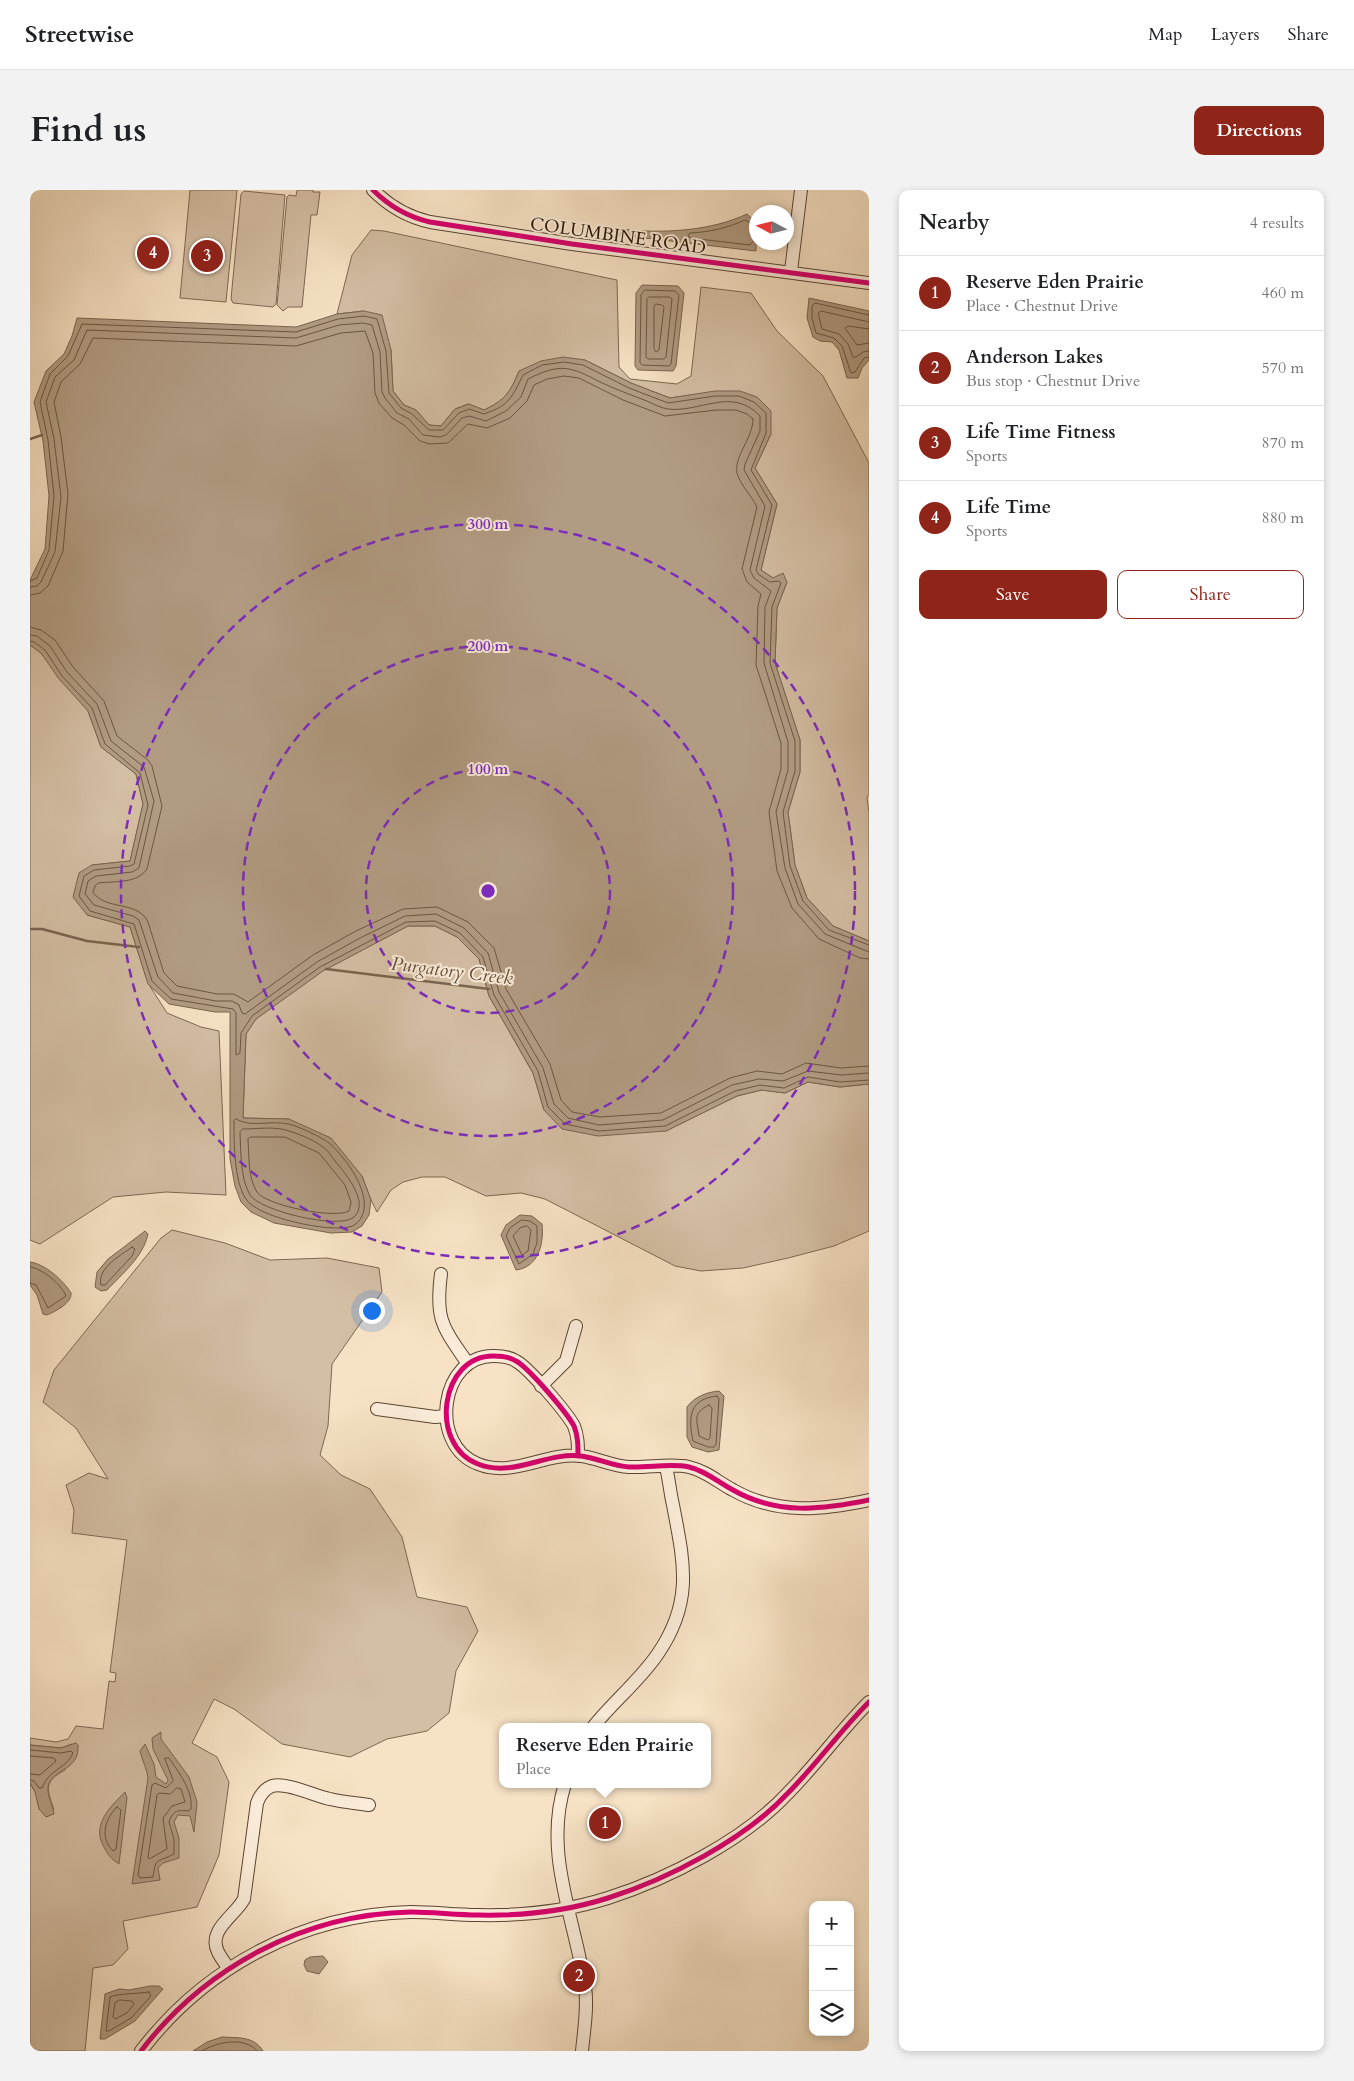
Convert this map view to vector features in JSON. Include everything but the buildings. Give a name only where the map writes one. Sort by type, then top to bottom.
[{"type":"street","name":"COLUMBINE ROAD","points":[[373,190],[399,210],[417,219],[430,222],[572,244],[688,260],[792,271],[869,283]]},
{"type":"street","points":[[792,271],[801,190]]},
{"type":"street","points":[[442,1274],[438,1300],[440,1316],[452,1342],[468,1364]]},
{"type":"street","points":[[541,1386],[566,1361],[576,1326]]},
{"type":"street","points":[[578,1456],[578,1439],[573,1425],[541,1386],[516,1361],[504,1357],[480,1358],[468,1364],[459,1372],[453,1383],[446,1416],[447,1431],[458,1452],[467,1459],[489,1468],[514,1468],[558,1456],[578,1456],[620,1466],[687,1467],[702,1471],[733,1490],[774,1505],[798,1509],[817,1509],[869,1500]]},
{"type":"street","points":[[377,1409],[435,1417],[446,1416]]},
{"type":"street","points":[[597,1723],[657,1656],[669,1636],[678,1615],[684,1570],[682,1546],[666,1467]]},
{"type":"street","points":[[141,2051],[177,2010],[213,1979],[243,1959],[289,1936],[315,1927],[358,1916],[410,1912],[506,1915],[568,1908],[608,1898],[685,1866],[741,1832],[786,1796],[869,1702]]},
{"type":"street","points":[[229,1969],[218,1953],[215,1939],[221,1927],[239,1908],[244,1899],[257,1803],[260,1795],[266,1789],[274,1786],[283,1786],[330,1799],[369,1805]]},
{"type":"street","points":[[564,1788],[558,1822],[557,1848],[585,1987],[586,2018],[582,2051]]},
{"type":"shaded area","points":[[190,190],[237,190],[226,302],[180,298]]},
{"type":"shaded area","points":[[297,190],[320,192],[317,215],[311,215],[302,307],[288,307],[283,311],[277,305],[287,197],[289,195],[296,196]]},
{"type":"shaded area","points":[[244,191],[285,195],[276,304],[273,307],[233,303],[231,299],[241,194]]},
{"type":"shaded area","points":[[371,230],[384,231],[617,280],[619,367],[630,379],[677,384],[691,376],[701,287],[751,293],[777,331],[823,376],[869,463],[869,794],[867,798],[869,812],[869,941],[833,926],[807,898],[795,865],[788,812],[800,772],[800,740],[775,663],[777,608],[787,582],[773,578],[761,570],[777,504],[755,468],[771,434],[691,395],[670,398],[631,383],[585,360],[519,371],[506,395],[491,406],[484,410],[468,404],[455,409],[441,426],[429,425],[416,410],[404,405],[393,391],[391,350],[364,311],[337,314],[352,255]]},
{"type":"shaded area","points":[[30,645],[41,653],[88,711],[101,747],[136,774],[143,804],[130,861],[92,865],[87,915],[130,927],[148,983],[167,1013],[201,1027],[219,1031],[226,1195],[166,1192],[113,1197],[40,1244],[30,1240]]},
{"type":"shaded area","points":[[408,926],[435,926],[457,937],[479,959],[489,996],[533,1073],[544,1110],[666,1131],[737,1096],[762,1090],[785,1093],[808,1082],[840,1087],[869,1084],[869,1231],[834,1246],[788,1258],[743,1268],[701,1271],[675,1266],[545,1199],[521,1193],[486,1196],[445,1177],[422,1177],[403,1182],[391,1190],[377,1212],[362,1176],[289,1119],[243,1118],[246,1034],[256,1019],[322,971]]},
{"type":"shaded area","points":[[172,1230],[225,1243],[270,1260],[327,1258],[379,1268],[382,1292],[332,1364],[328,1426],[320,1455],[341,1475],[370,1489],[402,1537],[417,1597],[467,1607],[478,1631],[456,1671],[449,1713],[427,1731],[387,1739],[350,1757],[282,1744],[234,1709],[214,1699],[192,1743],[217,1757],[229,1782],[219,1855],[197,1907],[123,1921],[128,1949],[113,1965],[93,1968],[85,2051],[30,2051],[30,1783],[35,1792],[54,1810],[49,1791],[50,1782],[65,1770],[72,1744],[61,1748],[30,1745],[30,1738],[56,1742],[68,1739],[76,1726],[103,1729],[109,1681],[115,1682],[116,1673],[110,1672],[127,1540],[72,1533],[74,1510],[66,1485],[89,1473],[108,1479],[76,1428],[43,1402],[54,1370],[161,1238]]},
{"type":"water","points":[[747,214],[749,216],[749,250],[756,251],[619,235],[618,232],[622,229],[653,231],[686,230],[733,220]]},
{"type":"water","points":[[642,285],[678,286],[684,293],[676,366],[673,371],[638,370],[635,366],[636,293]]},
{"type":"water","points":[[809,298],[869,311],[869,360],[862,368],[858,378],[847,378],[839,350],[832,342],[820,341],[813,337],[807,318]]},
{"type":"water","points":[[364,311],[382,315],[391,350],[393,391],[404,405],[416,410],[429,425],[441,426],[455,409],[469,404],[484,410],[497,403],[506,395],[519,371],[541,361],[563,357],[585,360],[631,383],[670,398],[715,391],[740,391],[757,397],[771,411],[771,434],[755,468],[777,504],[761,570],[773,578],[783,573],[787,582],[777,608],[775,663],[800,740],[800,772],[788,812],[795,865],[807,898],[833,926],[869,941],[869,1084],[840,1087],[808,1082],[785,1093],[761,1090],[737,1096],[666,1131],[598,1136],[562,1129],[544,1110],[533,1073],[489,996],[479,959],[457,937],[435,926],[408,926],[323,971],[256,1019],[246,1034],[243,1118],[289,1119],[331,1138],[362,1176],[371,1200],[369,1215],[362,1226],[352,1232],[331,1233],[274,1223],[251,1212],[241,1202],[235,1186],[230,1159],[230,1012],[215,1012],[169,1004],[148,984],[130,927],[87,915],[73,897],[79,873],[92,865],[130,861],[143,804],[136,774],[101,747],[88,711],[59,679],[41,653],[30,645],[30,580],[45,549],[49,496],[43,441],[34,402],[46,371],[64,354],[77,318],[296,327],[337,314]]},
{"type":"water","points":[[520,1215],[532,1216],[542,1224],[542,1239],[535,1259],[524,1268],[516,1270],[501,1235],[506,1225]]},
{"type":"water","points":[[145,1231],[148,1234],[142,1250],[132,1264],[107,1290],[101,1291],[95,1287],[97,1272],[108,1259]]},
{"type":"water","points":[[30,1262],[36,1263],[53,1273],[71,1293],[71,1297],[66,1303],[47,1315],[43,1314],[37,1295],[30,1285]]},
{"type":"water","points":[[719,1391],[724,1396],[719,1450],[708,1452],[692,1447],[687,1437],[687,1407],[693,1400],[701,1396]]},
{"type":"water","points":[[161,1732],[161,1739],[189,1777],[197,1802],[194,1832],[190,1816],[178,1815],[174,1822],[179,1838],[179,1858],[163,1863],[158,1868],[160,1880],[132,1884],[148,1778],[140,1751],[145,1744],[154,1764],[156,1777],[166,1784],[168,1780],[153,1749],[152,1738]]},
{"type":"water","points":[[76,1743],[78,1745],[75,1760],[50,1781],[48,1790],[54,1814],[46,1817],[39,1809],[35,1792],[30,1783],[30,1745],[61,1748]]},
{"type":"water","points":[[125,1792],[127,1798],[119,1864],[107,1852],[101,1839],[100,1831],[101,1824],[108,1810]]},
{"type":"water","points":[[323,1956],[328,1962],[319,1974],[307,1971],[304,1965],[305,1960],[310,1957]]},
{"type":"water","points":[[159,1986],[163,1989],[135,2021],[105,2039],[100,2039],[105,1994],[119,1989],[129,1990]]},
{"type":"water","points":[[222,2037],[250,2040],[263,2051],[193,2051],[207,2042]]},
{"type":"waterway","name":"Purgatory Creek","points":[[30,439],[42,435]]},
{"type":"waterway","name":"Purgatory Creek","points":[[30,929],[42,929],[87,941],[139,947]]},
{"type":"waterway","name":"Purgatory Creek","points":[[326,969],[489,989]]},
{"type":"cycle path","points":[[373,190],[399,210],[430,222],[572,244],[869,283]]},
{"type":"cycle path","points":[[578,1456],[578,1452],[578,1444],[574,1426],[547,1391],[530,1372],[516,1361],[494,1356],[476,1360],[462,1370],[452,1385],[447,1402],[447,1421],[452,1439],[462,1454],[478,1464],[491,1468],[516,1467],[555,1458],[581,1456],[629,1467],[674,1465],[689,1467],[750,1498],[766,1504],[783,1507],[816,1508],[869,1500]]},
{"type":"cycle path","points":[[141,2051],[167,2021],[195,1994],[226,1971],[260,1951],[295,1935],[333,1923],[371,1915],[411,1912],[511,1915],[544,1912],[608,1898],[680,1869],[727,1842],[769,1811],[798,1783],[869,1702]]},
{"type":"place","name":"Life Time","points":[[153,253]]},
{"type":"place","name":"Life Time Fitness","points":[[207,256]]},
{"type":"place","name":"Reserve Eden Prairie","points":[[605,1823]]},
{"type":"place","name":"Anderson Lakes","points":[[579,1976]]}]
